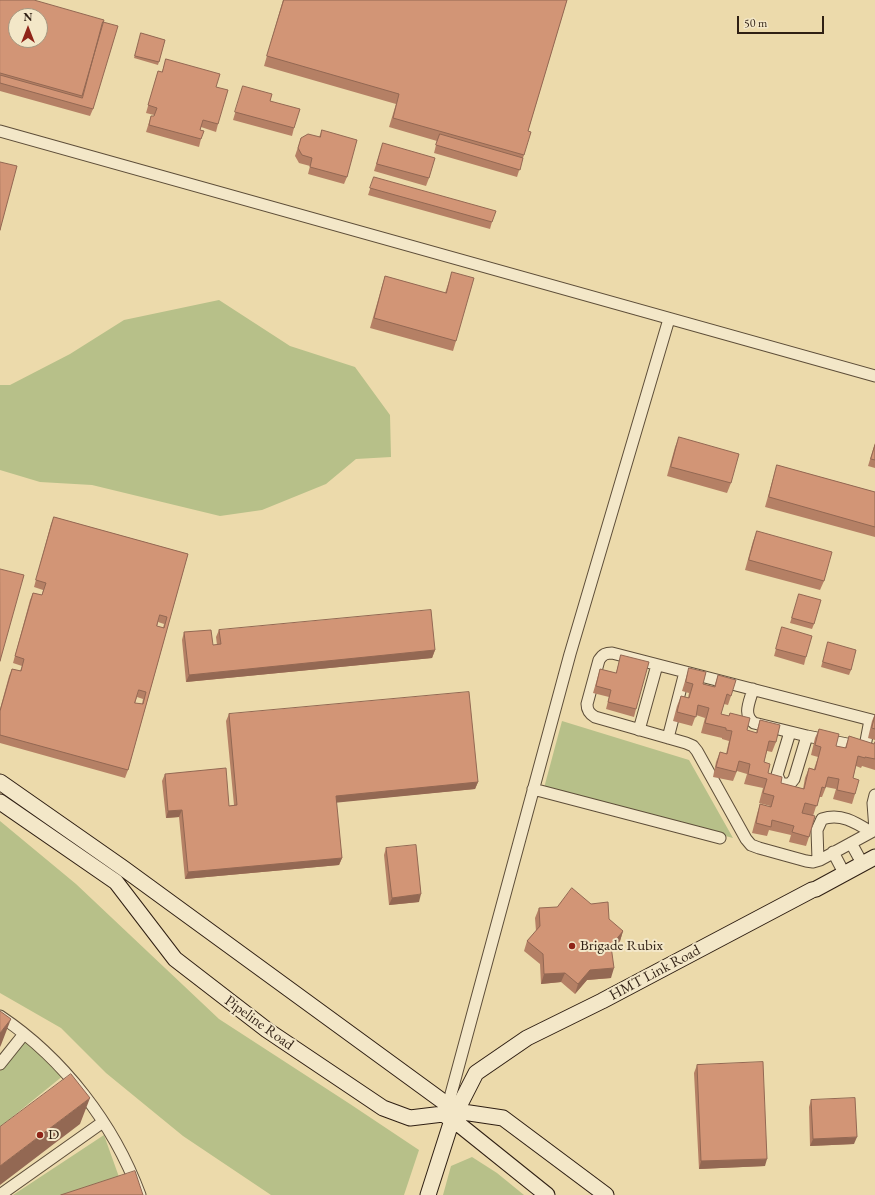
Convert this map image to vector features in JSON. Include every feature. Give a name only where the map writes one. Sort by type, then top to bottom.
[{"type":"main road","points":[[0,782],[122,868],[450,1113],[547,1195]]},
{"type":"main road","name":"Pipeline Road","points":[[0,802],[116,882],[175,959],[267,1030],[383,1108],[410,1118],[450,1113]]},
{"type":"main road","name":"HMT Link Road","points":[[420,1195],[450,1113],[476,1072],[527,1038],[602,1001],[816,889],[868,860]]},
{"type":"main road","points":[[428,1195],[450,1113]]},
{"type":"main road","points":[[450,1113],[503,1118],[606,1195]]},
{"type":"street","points":[[0,131],[875,376]]},
{"type":"street","points":[[450,1113],[533,789],[572,647],[669,319]]},
{"type":"street","points":[[753,689],[747,716],[754,723],[862,748],[866,741],[873,720],[753,689],[657,665],[612,653],[602,655],[599,660],[587,704],[587,710],[595,717],[693,746],[746,839],[751,845],[806,861],[818,860],[874,830]]},
{"type":"street","points":[[639,730],[657,665]]},
{"type":"street","points":[[668,738],[685,672]]},
{"type":"street","points":[[790,732],[777,775],[781,784],[790,784],[794,779],[807,736]]},
{"type":"street","points":[[533,789],[720,838]]},
{"type":"street","points":[[874,830],[873,803],[875,795]]},
{"type":"street","points":[[818,860],[817,830],[822,819],[831,816],[851,820],[874,830]]},
{"type":"street","points":[[850,843],[868,860]]},
{"type":"street","points":[[833,852],[844,873]]},
{"type":"street","points":[[0,1016],[42,1050],[66,1081],[103,1122],[119,1148],[130,1182],[140,1195]]},
{"type":"street","points":[[0,1064],[24,1034]]},
{"type":"street","points":[[0,1195],[103,1122]]},
{"type":"green space","points":[[219,300],[290,346],[355,367],[390,415],[391,457],[356,459],[326,484],[262,510],[220,516],[92,485],[40,482],[0,470],[0,385],[10,385],[70,354],[124,320]]},
{"type":"green space","points":[[562,721],[689,760],[733,838],[544,788]]},
{"type":"green space","points":[[0,821],[76,884],[219,1019],[419,1150],[404,1195],[271,1195],[183,1136],[106,1073],[61,1028],[0,993]]},
{"type":"green space","points":[[24,1039],[64,1075],[0,1127],[0,1071]]},
{"type":"green space","points":[[104,1135],[119,1177],[67,1195],[13,1195]]},
{"type":"green space","points":[[472,1157],[497,1173],[524,1195],[443,1195],[451,1166]]},
{"type":"building","points":[[0,0],[34,0],[104,20],[82,96],[0,73]]},
{"type":"building","points":[[284,0],[567,0],[528,131],[531,132],[524,155],[393,118],[399,94],[267,56]]},
{"type":"building","points":[[103,22],[118,26],[93,109],[0,83],[0,75],[82,98]]},
{"type":"building","points":[[141,33],[165,40],[159,62],[135,56]]},
{"type":"building","points":[[166,59],[220,74],[216,87],[228,90],[218,124],[203,120],[200,130],[204,131],[201,139],[149,125],[151,116],[154,116],[157,108],[148,105],[158,71],[162,72]]},
{"type":"building","points":[[243,86],[272,94],[270,101],[300,109],[294,128],[235,112]]},
{"type":"building","points":[[322,130],[357,140],[347,177],[310,167],[312,158],[302,155],[298,148],[301,138],[308,134],[320,137]]},
{"type":"building","points":[[440,134],[523,158],[520,170],[436,145]]},
{"type":"building","points":[[383,143],[435,158],[429,178],[377,164]]},
{"type":"building","points":[[0,162],[17,166],[0,230]]},
{"type":"building","points":[[374,177],[496,211],[492,222],[370,188]]},
{"type":"building","points":[[452,272],[474,278],[456,341],[374,318],[385,276],[446,293]]},
{"type":"building","points":[[679,437],[739,454],[731,483],[671,467]]},
{"type":"building","points":[[875,445],[875,460],[871,459]]},
{"type":"building","points":[[777,465],[875,492],[875,527],[769,497]]},
{"type":"building","points":[[54,517],[188,554],[128,770],[0,735],[0,711],[12,669],[21,671],[24,659],[15,656],[33,593],[42,595],[46,583],[36,580]],"holes":[[[160,615],[167,617],[164,628],[157,626]],[[139,690],[146,692],[143,704],[135,703]]]},
{"type":"building","points":[[757,531],[832,552],[824,581],[749,560]]},
{"type":"building","points":[[0,569],[24,575],[0,661]]},
{"type":"building","points":[[799,594],[821,600],[814,624],[792,618]]},
{"type":"building","points":[[431,610],[435,650],[189,675],[184,632],[211,630],[213,645],[221,644],[219,630]]},
{"type":"building","points":[[782,627],[812,636],[806,657],[776,649]]},
{"type":"building","points":[[828,642],[856,650],[851,670],[823,662]]},
{"type":"building","points":[[621,655],[649,662],[636,709],[608,702],[611,690],[596,686],[600,669],[616,673]]},
{"type":"building","points":[[689,668],[706,672],[703,684],[715,687],[718,675],[736,680],[731,696],[727,694],[721,714],[729,716],[730,713],[750,718],[747,730],[757,733],[760,720],[780,725],[776,742],[769,741],[764,762],[770,764],[768,773],[782,777],[781,783],[804,789],[809,768],[815,770],[821,747],[815,745],[819,729],[839,734],[836,746],[846,748],[849,736],[874,744],[875,742],[875,759],[858,756],[853,778],[859,780],[855,794],[837,790],[839,779],[828,777],[825,788],[822,787],[817,806],[805,803],[802,813],[815,816],[809,837],[792,832],[794,826],[772,820],[771,827],[756,823],[760,804],[771,807],[774,796],[763,793],[767,779],[748,774],[750,764],[739,761],[736,772],[716,767],[720,752],[727,754],[732,731],[705,723],[709,708],[698,705],[696,717],[677,712],[681,696],[689,698],[693,684],[686,682]]},
{"type":"building","points":[[469,692],[478,782],[336,796],[342,858],[188,872],[182,810],[168,811],[165,774],[226,768],[229,806],[237,805],[229,714]]},
{"type":"building","points":[[875,715],[875,729],[872,728]]},
{"type":"building","points":[[416,845],[421,894],[392,898],[386,848]]},
{"type":"building","name":"Brigade Rubix","points":[[572,888],[591,904],[608,902],[609,919],[623,931],[611,946],[614,968],[590,970],[578,984],[565,973],[544,974],[543,954],[527,941],[540,926],[539,908],[557,907]]},
{"type":"building","points":[[0,1011],[11,1019],[0,1033]]},
{"type":"building","points":[[763,1062],[767,1159],[701,1161],[697,1065]]},
{"type":"building","points":[[71,1074],[90,1098],[0,1166],[0,1127]]},
{"type":"building","points":[[855,1098],[857,1137],[813,1139],[811,1100]]},
{"type":"building","points":[[135,1171],[143,1195],[61,1195]]},
{"type":"place","name":"Brigade Rubix","points":[[572,946]]},
{"type":"place","name":"D","points":[[40,1135]]}]
